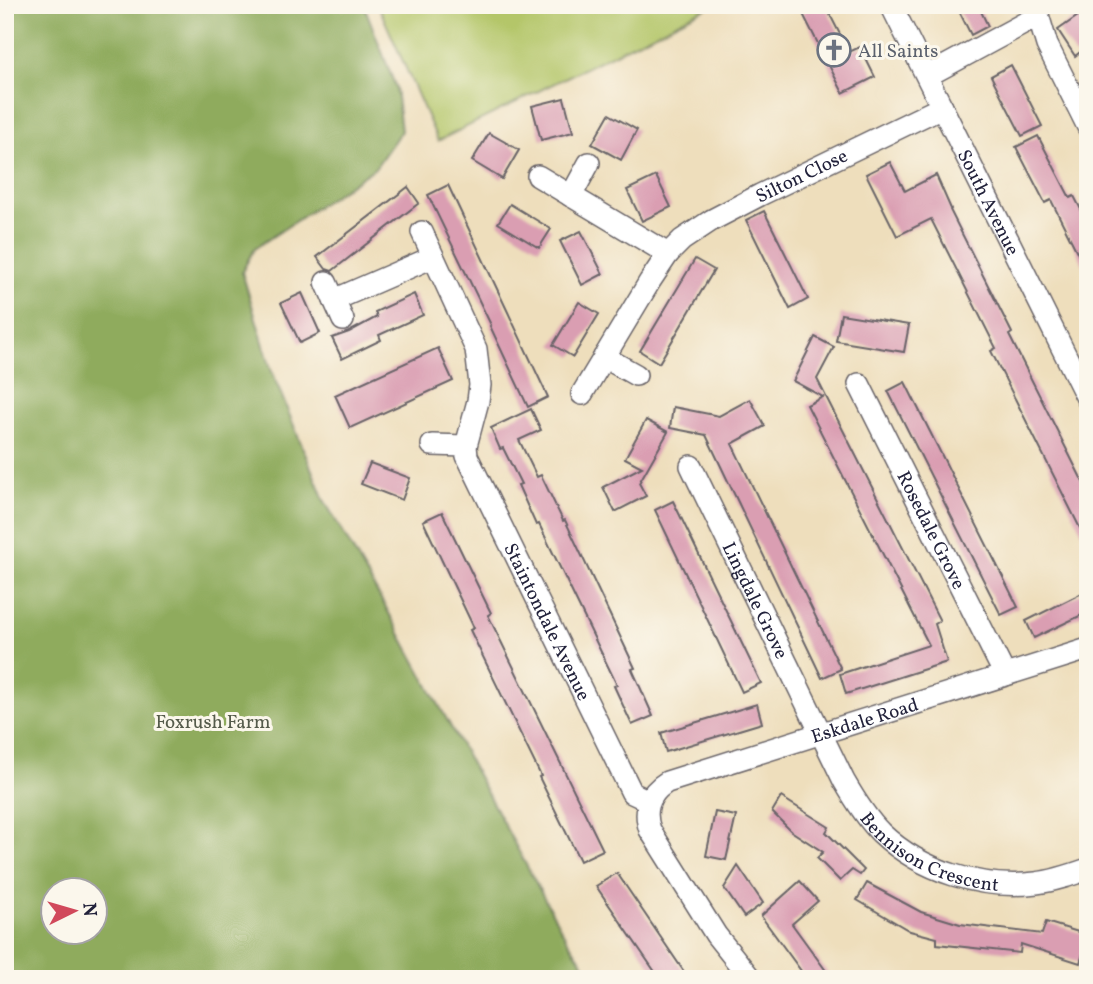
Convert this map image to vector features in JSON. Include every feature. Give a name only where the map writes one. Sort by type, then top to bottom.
[{"type":"street","name":"South Avenue","points":[[891,5],[1082,373],[1088,400]]},
{"type":"street","points":[[927,76],[1025,23],[1037,11],[1047,45],[1079,89],[1088,127]]},
{"type":"street","name":"Silton Close","points":[[582,394],[668,254],[682,240],[712,220],[760,195],[942,107]]},
{"type":"street","points":[[571,196],[589,163]]},
{"type":"street","points":[[538,176],[668,254]]},
{"type":"street","points":[[422,232],[476,349],[480,385],[466,446],[432,445]]},
{"type":"street","points":[[343,320],[330,291],[433,257]]},
{"type":"street","points":[[604,357],[636,375]]},
{"type":"street","name":"Rosedale Grove","points":[[859,384],[1005,675]]},
{"type":"street","name":"Staintondale Avenue","points":[[466,446],[467,456],[632,793],[649,801]]},
{"type":"street","name":"Lingdale Grove","points":[[691,466],[822,733]]},
{"type":"street","name":"Eskdale Road","points":[[649,801],[653,793],[667,782],[1088,649]]},
{"type":"street","name":"Bennison Crescent","points":[[822,733],[859,807],[881,833],[906,852],[933,867],[966,878],[1001,884],[1035,884],[1064,878],[1088,869]]},
{"type":"street","points":[[649,801],[647,820],[650,830],[716,935],[751,979]]},
{"type":"green space","name":"Foxrush Farm","points":[[5,5],[364,5],[396,88],[401,131],[375,168],[254,249],[242,272],[272,372],[324,500],[385,606],[566,938],[594,979],[5,979]]},
{"type":"green space","points":[[378,5],[712,5],[438,141]]},
{"type":"building","name":"All Saints","points":[[816,5],[825,5],[849,52],[860,47],[875,77],[843,93],[802,12]]},
{"type":"building","points":[[956,5],[978,5],[988,26],[971,35]]},
{"type":"building","points":[[1088,9],[1088,46],[1075,56],[1058,30]]},
{"type":"building","points":[[1011,65],[1042,126],[1022,136],[991,76]]},
{"type":"building","points":[[564,98],[573,132],[541,140],[532,106]]},
{"type":"building","points":[[609,114],[637,130],[621,160],[592,144]]},
{"type":"building","points":[[489,133],[519,150],[502,179],[472,161]]},
{"type":"building","points":[[1038,136],[1070,198],[1074,196],[1088,223],[1088,274],[1051,200],[1045,203],[1016,147]]},
{"type":"building","points":[[890,162],[905,191],[936,175],[950,210],[1012,333],[1009,335],[1088,492],[1088,544],[991,351],[996,348],[931,219],[897,236],[866,174]]},
{"type":"building","points":[[656,176],[671,207],[642,221],[627,190]]},
{"type":"building","points":[[448,185],[548,397],[528,407],[428,195]]},
{"type":"building","points":[[408,187],[419,203],[332,271],[326,269],[317,257]]},
{"type":"building","points":[[510,204],[551,229],[539,248],[498,223]]},
{"type":"building","points":[[764,211],[808,299],[790,309],[746,220]]},
{"type":"building","points":[[581,231],[603,274],[582,285],[560,241]]},
{"type":"building","points":[[695,259],[714,270],[659,363],[640,351]]},
{"type":"building","points":[[302,293],[320,333],[300,343],[281,303]]},
{"type":"building","points":[[414,294],[423,315],[379,335],[381,340],[342,359],[332,338],[377,317],[375,312]]},
{"type":"building","points":[[579,302],[599,314],[573,357],[553,345]]},
{"type":"building","points":[[841,314],[909,325],[904,352],[836,341]]},
{"type":"building","points":[[815,337],[834,347],[817,379],[940,621],[935,624],[947,662],[846,694],[840,674],[929,645],[807,405],[823,397],[793,381]]},
{"type":"building","points":[[438,348],[453,381],[350,428],[335,395]]},
{"type":"building","points":[[905,382],[1018,607],[1001,615],[888,391]]},
{"type":"building","points":[[750,399],[765,426],[732,444],[841,669],[822,678],[706,435],[670,428],[673,407],[719,416]]},
{"type":"building","points":[[531,409],[541,430],[519,440],[537,477],[541,475],[563,521],[565,520],[635,668],[632,669],[653,716],[632,725],[614,686],[617,685],[539,524],[536,525],[518,485],[521,484],[491,428]]},
{"type":"building","points":[[646,420],[668,432],[639,483],[646,496],[615,512],[603,487],[642,467],[625,458]]},
{"type":"building","points":[[370,463],[410,478],[402,500],[361,484]]},
{"type":"building","points":[[673,501],[761,683],[742,692],[655,510]]},
{"type":"building","points":[[442,512],[491,613],[488,615],[603,850],[580,861],[470,630],[474,628],[423,521]]},
{"type":"building","points":[[1088,590],[1088,612],[1034,638],[1026,621]]},
{"type":"building","points":[[757,704],[762,723],[666,752],[661,733]]},
{"type":"building","points":[[781,797],[829,827],[826,832],[864,870],[860,875],[852,870],[840,881],[817,858],[823,852],[791,831],[772,812]]},
{"type":"building","points":[[715,812],[736,816],[726,860],[706,856]]},
{"type":"building","points":[[738,866],[763,903],[744,917],[724,888]]},
{"type":"building","points":[[617,873],[689,979],[660,979],[596,886]]},
{"type":"building","points":[[800,881],[818,901],[792,924],[832,979],[807,979],[761,916]]},
{"type":"building","points":[[867,883],[921,912],[960,924],[1042,934],[1046,922],[1088,935],[1088,938],[1080,963],[1021,944],[1020,953],[937,944],[937,938],[910,931],[857,900]]},
{"type":"place","name":"All Saints","points":[[834,50]]}]
